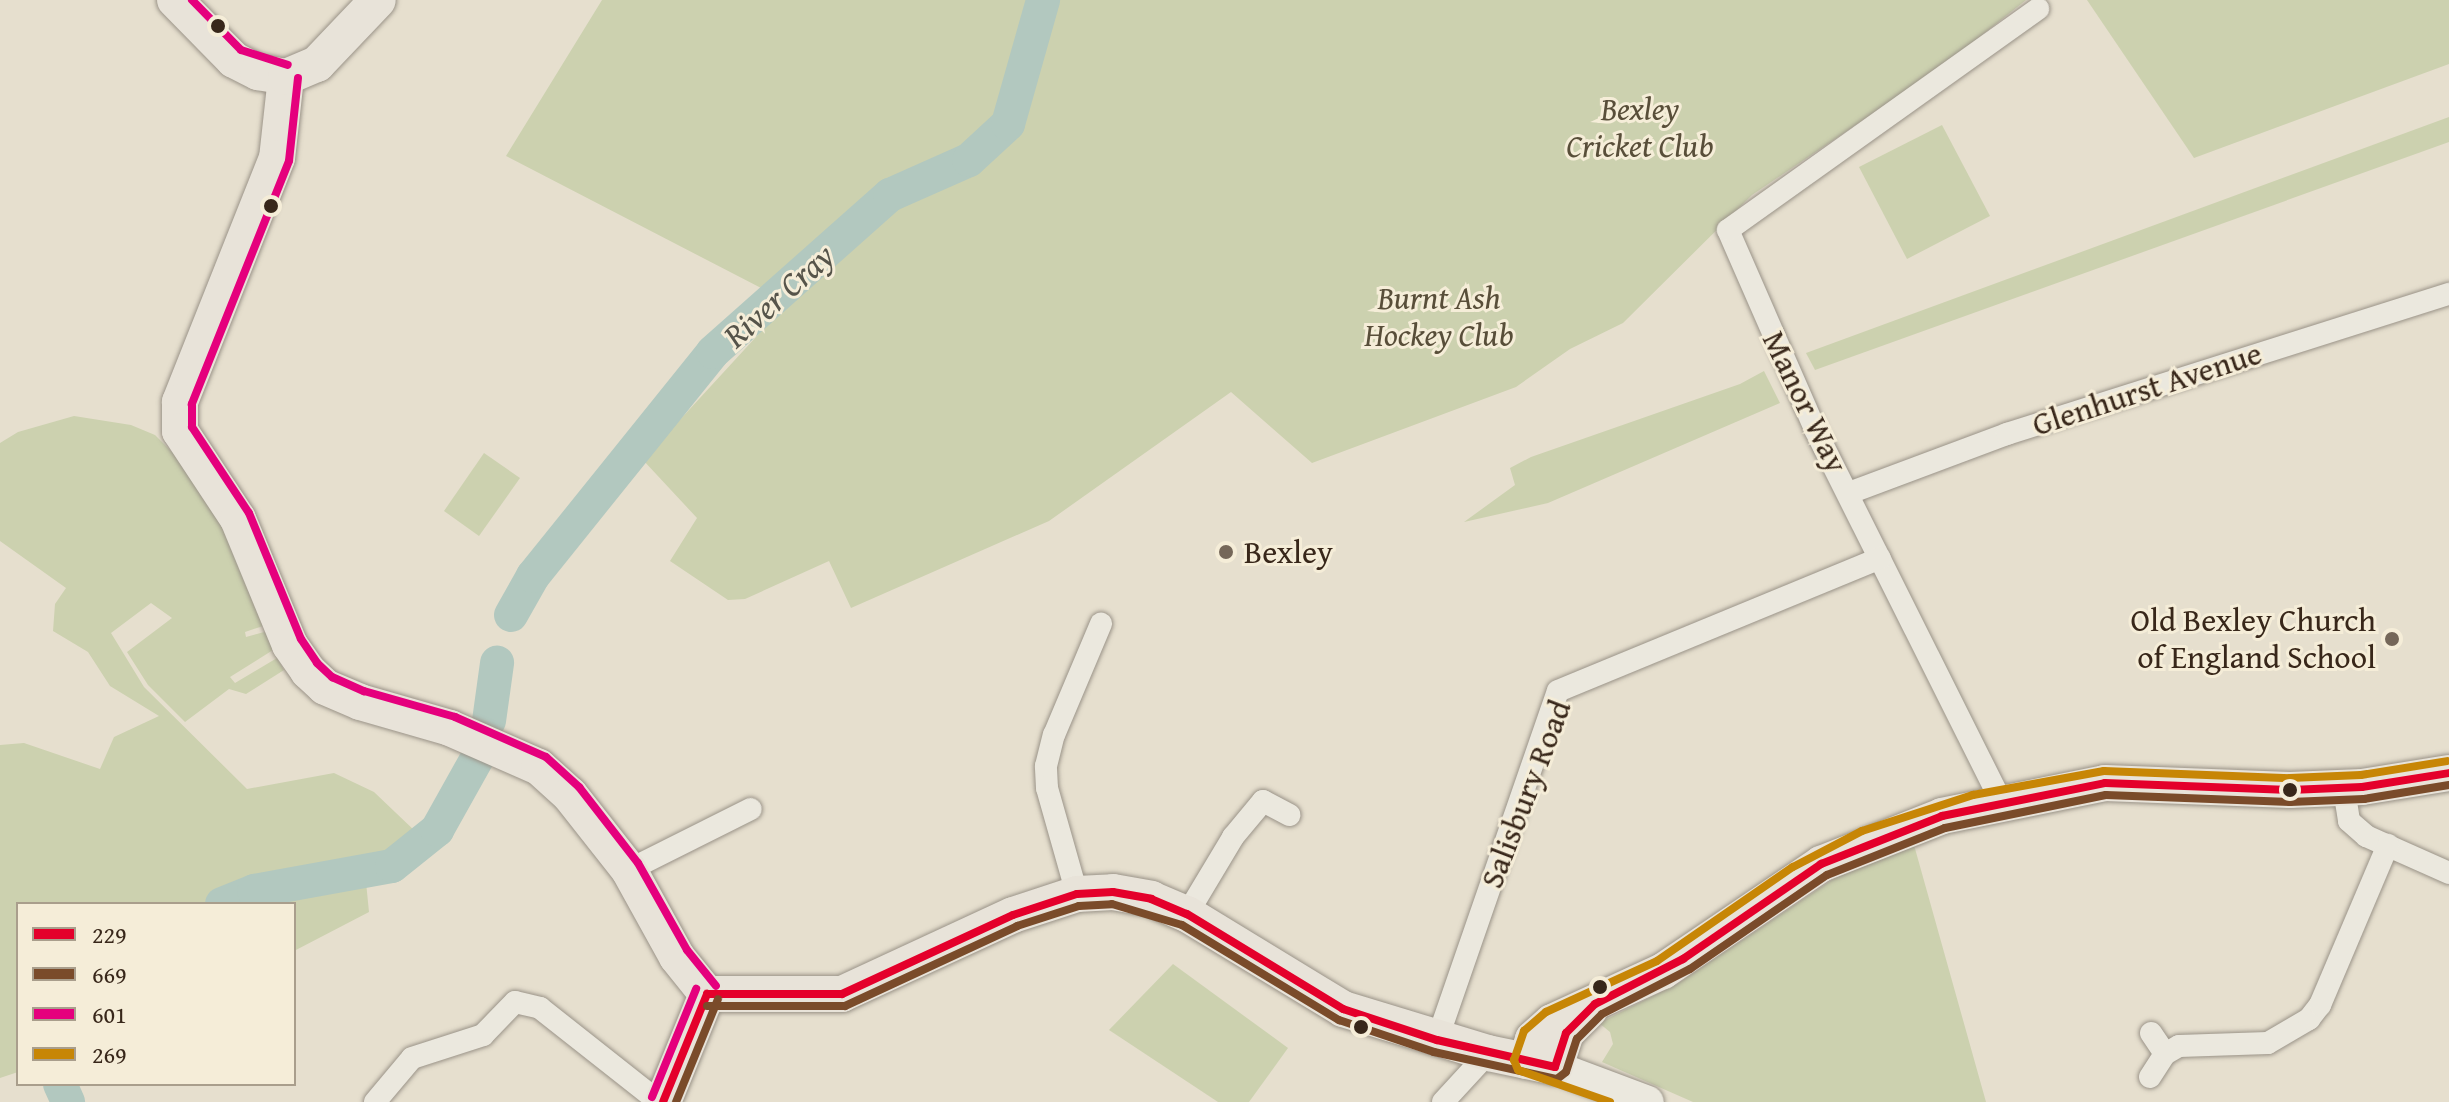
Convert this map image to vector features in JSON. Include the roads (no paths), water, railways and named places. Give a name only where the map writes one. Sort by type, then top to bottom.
[{"type":"main road","points":[[175,0],[234,60],[258,72],[286,77],[317,64],[378,0]]},
{"type":"main road","points":[[286,77],[277,158],[180,402],[178,421],[187,445],[238,519],[290,645],[308,671],[325,687],[360,702],[482,740],[551,778],[629,870],[677,957],[707,994]]},
{"type":"main road","points":[[1541,1064],[1595,1004],[1673,965],[1773,894],[1842,853],[1942,816],[2001,801],[2149,781],[2252,790],[2344,789],[2449,773]]},
{"type":"main road","points":[[707,994],[842,994],[1013,915],[1077,894],[1141,896],[1187,914],[1315,996],[1437,1040],[1541,1064],[1648,1102]]},
{"type":"main road","points":[[661,1102],[707,994]]},
{"type":"street","name":"Manor Way","points":[[2001,801],[1782,357],[1728,230],[1800,174],[1939,84],[2038,9]]},
{"type":"street","name":"Glenhurst Avenue","points":[[1849,493],[2007,434],[2449,294]]},
{"type":"street","name":"Salisbury Road","points":[[1437,1040],[1558,691],[1880,558]]},
{"type":"street","points":[[1077,894],[1047,788],[1046,766],[1054,735],[1101,624]]},
{"type":"street","points":[[2344,789],[2349,821],[2388,845],[2449,873]]},
{"type":"street","points":[[1187,914],[1233,837],[1263,801],[1289,815]]},
{"type":"street","points":[[629,870],[751,809]]},
{"type":"street","points":[[2150,1077],[2165,1054],[2201,1042],[2268,1043],[2309,1019],[2320,1005],[2388,845]]},
{"type":"street","points":[[375,1102],[412,1058],[483,1035],[515,1002],[540,1008],[661,1102]]},
{"type":"street","points":[[2151,1033],[2165,1054]]},
{"type":"street","points":[[1443,1102],[1488,1053]]},
{"type":"waterway","name":"River Cray","points":[[511,615],[533,576],[713,352],[890,195],[969,160],[1008,124],[1043,0]]},
{"type":"waterway","name":"River Cray","points":[[489,721],[497,663]]},
{"type":"waterway","name":"River Cray","points":[[227,902],[254,891],[392,866],[437,830],[479,755]]},
{"type":"waterway","name":"River Cray","points":[[61,1086],[68,1102]]},
{"type":"place","name":"Bexley","points":[[1226,552]]},
{"type":"place","name":"Old Bexley Church of England School","points":[[2392,639]]},
{"type":"park label","name":"Bexley Cricket Club","points":[[1640,128]]},
{"type":"park label","name":"Burnt Ash Hockey Club","points":[[1439,318]]}]
